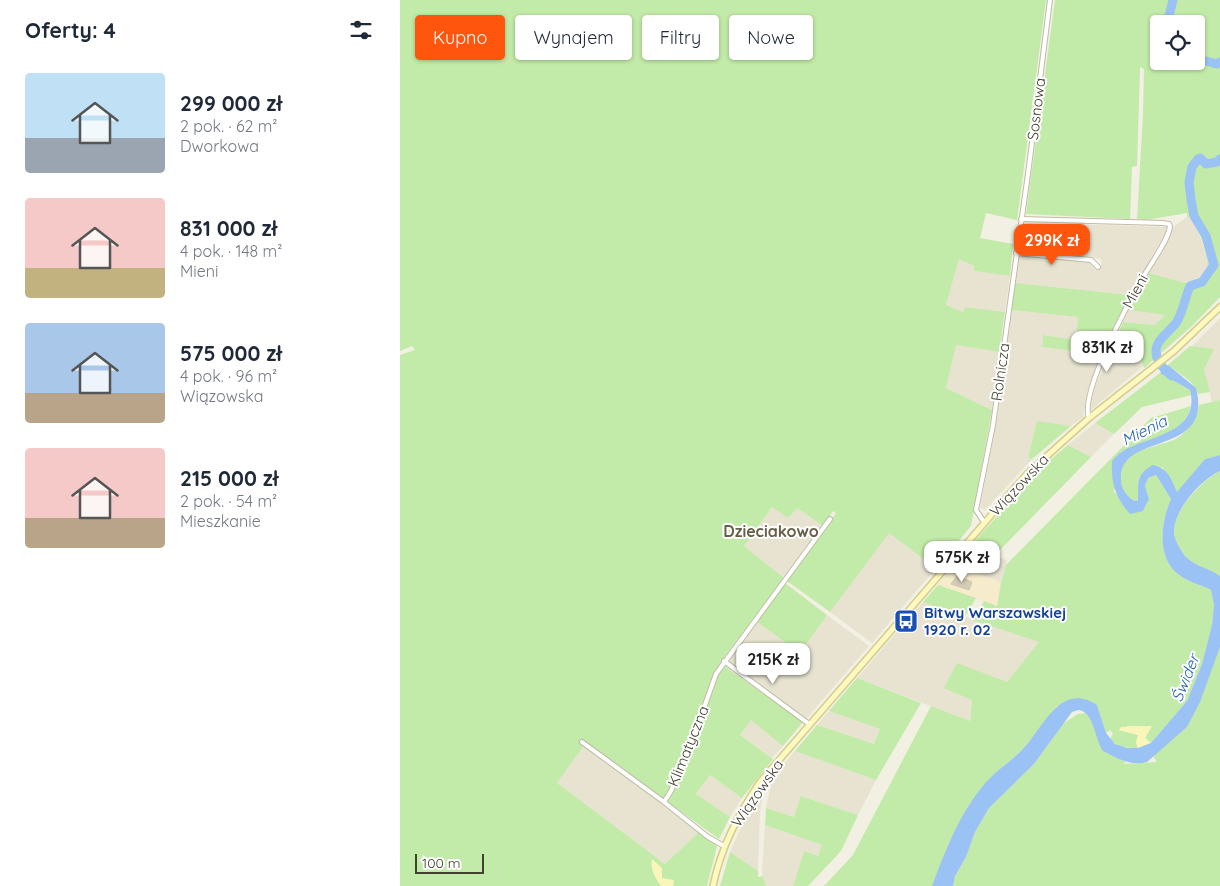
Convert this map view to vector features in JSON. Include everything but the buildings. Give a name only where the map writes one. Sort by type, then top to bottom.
[{"type":"main road","name":"Wiązowska","points":[[713,886],[724,846],[737,817],[760,782],[984,522],[1037,464],[1089,418],[1166,357],[1220,307]]},
{"type":"street","name":"Sosnowa","points":[[1021,219],[1050,0]]},
{"type":"street","name":"Mieni","points":[[1021,219],[1169,224],[1170,229],[1129,301],[1100,366],[1090,393],[1087,410],[1089,418]]},
{"type":"street","name":"Rolnicza","points":[[984,522],[976,510],[993,426],[1021,219]]},
{"type":"street","points":[[1016,253],[1090,260],[1098,267]]},
{"type":"street","name":"Klimatyczna","points":[[664,802],[676,780],[701,718],[710,685],[724,661],[830,518]]},
{"type":"street","points":[[724,661],[809,724]]},
{"type":"street","points":[[582,742],[708,837],[724,846]]},
{"type":"shaded area","points":[[1187,217],[1192,217],[1203,244],[1209,263],[1205,273],[1189,284],[1149,273],[1173,227]]},
{"type":"shaded area","points":[[1027,223],[1167,227],[1166,233],[1129,295],[1015,283],[1017,259],[1023,256],[1089,262],[1096,270],[1102,265],[1101,259],[1019,251],[1023,226]]},
{"type":"shaded area","points":[[959,259],[974,266],[974,271],[1010,276],[1005,312],[965,307],[963,312],[946,305]]},
{"type":"shaded area","points":[[1011,310],[1078,317],[1076,340],[1044,335],[1042,347],[1103,355],[1087,393],[1083,417],[1071,426],[1037,422],[1028,458],[1032,459],[985,510],[980,508],[998,413]]},
{"type":"shaded area","points":[[1128,310],[1165,315],[1155,325],[1123,322]]},
{"type":"shaded area","points":[[1220,318],[1220,400],[1212,402],[1204,369],[1192,346]]},
{"type":"shaded area","points":[[956,345],[999,352],[992,410],[946,388]]},
{"type":"shaded area","points":[[1109,354],[1140,357],[1143,366],[1091,410],[1092,394]]},
{"type":"shaded area","points":[[1095,423],[1114,434],[1091,457],[1068,445]]},
{"type":"shaded area","points":[[772,507],[797,508],[823,526],[784,578],[744,546]]},
{"type":"shaded area","points":[[889,532],[936,568],[872,643],[830,612]]},
{"type":"shaded area","points":[[969,547],[1007,560],[1001,582],[954,565]]},
{"type":"shaded area","points":[[954,565],[1001,582],[997,606],[938,585]]},
{"type":"shaded area","points":[[923,602],[1040,642],[1007,682],[957,664],[972,700],[970,721],[857,678]]},
{"type":"shaded area","points":[[827,615],[869,646],[806,719],[727,662],[757,622],[800,653]]},
{"type":"shaded area","points":[[829,711],[880,729],[874,744],[817,725]]},
{"type":"shaded area","points":[[751,719],[783,746],[772,758],[740,735]]},
{"type":"shaded area","points":[[584,746],[699,832],[665,864],[557,783]]},
{"type":"shaded area","points":[[795,751],[876,780],[858,815],[802,796],[794,817],[766,808],[771,785],[778,771]]},
{"type":"shaded area","points":[[710,775],[742,798],[730,817],[696,795]]},
{"type":"shaded area","points":[[763,790],[760,813],[758,871],[730,852],[751,806]]},
{"type":"shaded area","points":[[765,825],[822,845],[818,856],[804,851],[793,886],[766,886],[762,872]]},
{"type":"green space","points":[[400,0],[1046,0],[1017,220],[986,213],[980,238],[1013,244],[1010,276],[974,271],[974,266],[959,259],[946,305],[963,312],[965,307],[1005,312],[999,352],[956,345],[946,388],[992,410],[971,526],[936,568],[889,533],[830,612],[787,581],[836,513],[833,511],[823,526],[797,508],[788,518],[772,507],[744,546],[784,578],[720,663],[803,722],[783,746],[751,720],[740,735],[773,759],[742,798],[710,775],[696,794],[730,817],[719,839],[586,743],[557,783],[665,864],[699,832],[717,846],[707,886],[400,886],[400,355],[415,350],[412,346],[400,351]]},
{"type":"green space","points":[[1055,0],[1220,0],[1220,297],[1192,326],[1144,368],[1140,357],[1109,354],[1123,322],[1155,325],[1165,315],[1128,310],[1149,273],[1189,284],[1205,272],[1207,260],[1204,244],[1192,217],[1187,217],[1187,213],[1146,220],[1137,219],[1144,69],[1140,67],[1137,166],[1132,167],[1130,219],[1026,214]]},
{"type":"green space","points":[[1015,283],[1129,295],[1103,355],[1042,347],[1043,335],[1076,340],[1078,317],[1011,310]]},
{"type":"green space","points":[[1190,346],[1214,349],[1204,369],[1210,392],[1198,394],[1190,381],[1168,365]]},
{"type":"green space","points":[[1160,373],[1190,390],[1192,395],[1142,407],[1114,434],[1095,423]]},
{"type":"green space","points":[[1220,400],[1220,455],[1205,459],[1177,493],[1162,467],[1139,477],[1138,499],[1134,501],[1124,491],[1121,483],[1122,469],[1126,461],[1141,451],[1178,438],[1184,433],[1199,405]]},
{"type":"green space","points":[[1191,406],[1181,424],[1172,430],[1162,436],[1121,452],[1114,492],[1143,511],[1149,499],[1145,486],[1148,478],[1156,475],[1171,499],[1164,519],[1163,530],[1164,552],[1168,561],[1182,577],[1211,590],[1214,605],[1212,625],[1202,664],[1187,701],[1151,743],[1145,738],[1151,727],[1128,726],[1119,730],[1138,735],[1136,742],[1138,748],[1119,746],[1110,739],[1113,734],[1110,730],[1106,733],[1097,705],[1057,706],[1022,750],[990,778],[969,805],[932,886],[824,886],[853,855],[931,706],[970,721],[972,700],[944,688],[957,663],[1007,682],[1039,642],[973,620],[984,601],[997,606],[1006,565],[1151,418]]},
{"type":"green space","points":[[1037,421],[1071,426],[1032,459],[1028,458]]},
{"type":"green space","points":[[1068,445],[1091,457],[1000,550],[997,557],[969,547],[1044,465]]},
{"type":"green space","points":[[1220,471],[1220,576],[1186,557],[1176,540],[1174,530],[1180,512],[1191,496],[1206,481]]},
{"type":"green space","points":[[785,583],[827,615],[800,653],[757,622]]},
{"type":"green space","points":[[938,585],[976,598],[965,617],[923,602]]},
{"type":"green space","points":[[1220,647],[1220,886],[953,886],[955,876],[966,857],[975,832],[989,808],[1034,764],[1064,723],[1078,714],[1086,713],[1092,722],[1103,751],[1126,762],[1123,764],[1157,762],[1153,756],[1187,727]]},
{"type":"green space","points":[[857,678],[921,703],[876,780],[795,751],[817,725],[874,744],[880,729],[829,711]]},
{"type":"green space","points":[[801,796],[858,815],[841,851],[808,886],[793,886],[804,851],[818,856],[822,845],[765,825],[766,808],[794,817]]},
{"type":"green space","points":[[730,852],[758,871],[758,877],[763,876],[766,886],[720,886]]},
{"type":"sand","points":[[1152,726],[1145,738],[1151,743],[1138,748],[1136,742],[1138,735],[1119,730],[1121,727]]},
{"type":"sand","points":[[652,859],[662,868],[662,878],[674,880],[673,886],[661,886],[653,873]]},
{"type":"water","points":[[1168,365],[1196,388],[1198,410],[1192,425],[1180,435],[1134,454],[1124,464],[1121,483],[1124,492],[1134,501],[1138,500],[1139,480],[1143,472],[1153,465],[1166,472],[1177,492],[1205,459],[1220,455],[1220,471],[1205,481],[1191,495],[1179,512],[1174,530],[1176,540],[1186,557],[1220,576],[1220,647],[1200,702],[1187,727],[1147,762],[1141,763],[1125,761],[1103,751],[1088,715],[1078,710],[1072,712],[1034,764],[989,808],[975,832],[966,857],[955,876],[953,886],[932,886],[949,843],[963,815],[980,789],[1022,750],[1046,719],[1063,703],[1073,699],[1084,699],[1097,705],[1106,733],[1115,744],[1127,748],[1138,748],[1151,743],[1187,701],[1202,664],[1212,625],[1214,605],[1211,590],[1182,577],[1168,562],[1164,552],[1163,530],[1164,519],[1171,499],[1156,475],[1148,478],[1145,486],[1149,499],[1143,511],[1130,514],[1117,496],[1112,476],[1112,461],[1120,453],[1170,431],[1188,416],[1191,404],[1190,390],[1160,373]]},
{"type":"waterway","name":"Mienia","points":[[1169,15],[1173,0]]},
{"type":"waterway","name":"Mienia","points":[[1205,61],[1217,64],[1220,62]]},
{"type":"waterway","name":"Mienia","points":[[1172,376],[1159,362],[1156,355],[1157,345],[1176,323],[1190,286],[1202,282],[1214,265],[1206,236],[1194,216],[1189,182],[1192,167],[1200,158],[1206,164],[1217,162],[1220,159]]},
{"type":"place","name":"Bitwy Warszawskiej 1920 r. 02","points":[[906,621]]},
{"type":"district","name":"Dzieciakowo","points":[[771,531]]},
{"type":"water label","name":"Świder","points":[[1185,678]]}]
